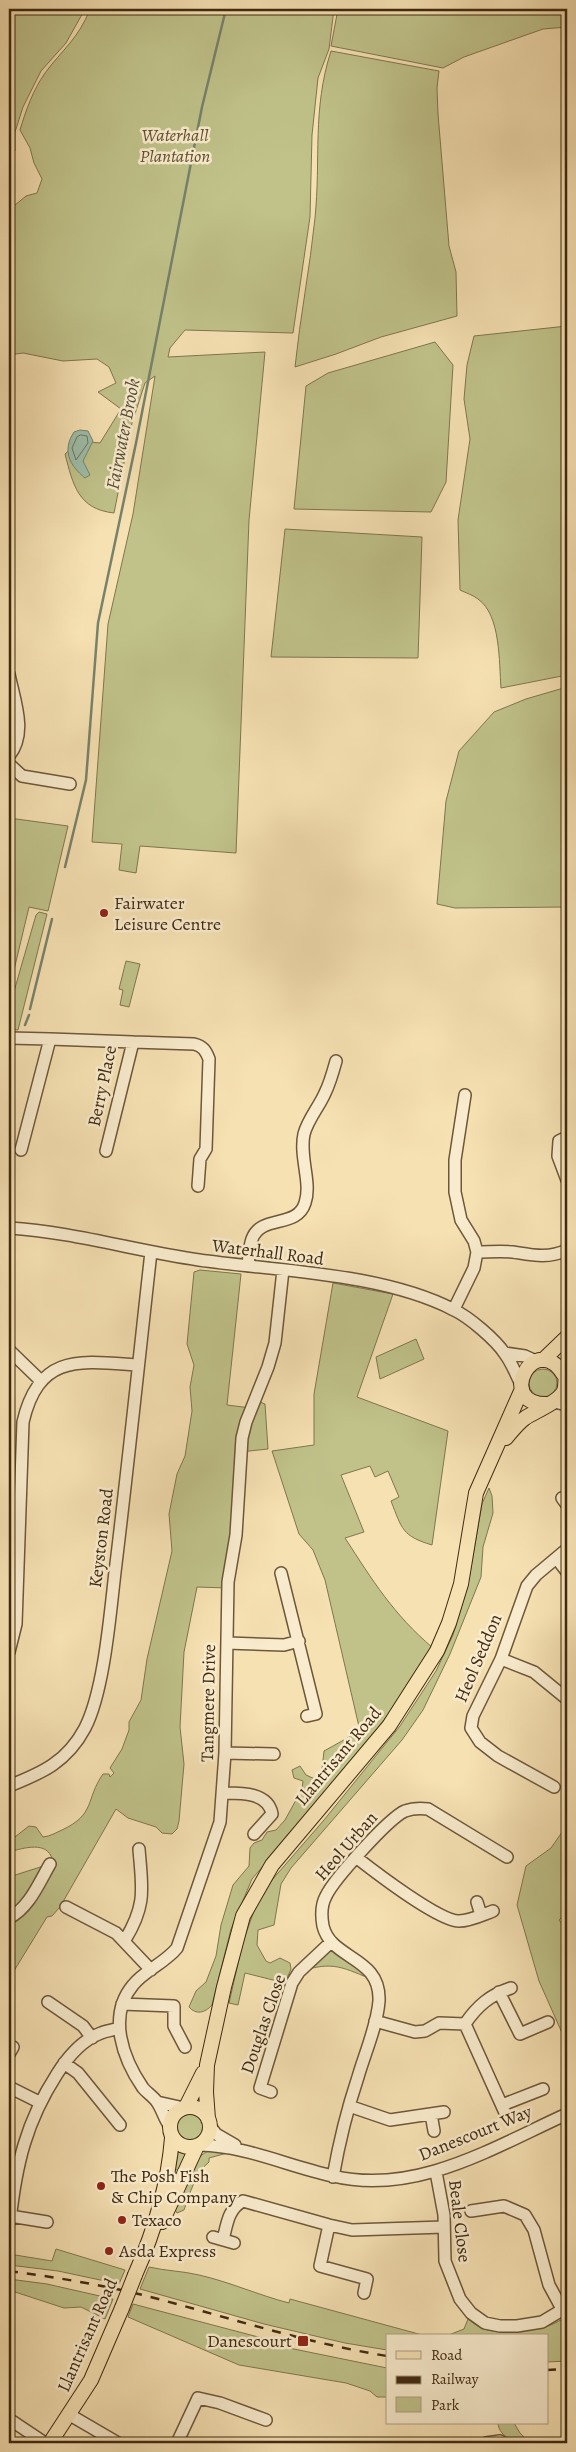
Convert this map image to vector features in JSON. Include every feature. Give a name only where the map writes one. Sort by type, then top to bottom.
[{"type":"main road","name":"Llantrisant Road","points":[[209,2122],[206,2092],[207,2065],[224,1987],[243,1916],[257,1888],[272,1865],[389,1726],[437,1652],[449,1623],[461,1584],[476,1493],[521,1387],[524,1370],[539,1361],[567,1337]]},
{"type":"main road","name":"Llantrisant Road","points":[[487,1464],[516,1426],[556,1404],[564,1391],[566,1375],[556,1365],[539,1361]]},
{"type":"main road","points":[[521,1387],[526,1398],[532,1402],[556,1404]]},
{"type":"main road","name":"Llantrisant Road","points":[[185,2108],[207,2065]]},
{"type":"main road","points":[[185,2108],[198,2109],[209,2122],[205,2141],[199,2146],[179,2144],[171,2132],[174,2115],[185,2108]]},
{"type":"main road","name":"Llantrisant Road","points":[[50,2443],[91,2380],[150,2239],[168,2182],[171,2132]]},
{"type":"main road","name":"Llantrisant Road","points":[[150,2239],[164,2219],[199,2146]]},
{"type":"street","points":[[9,674],[19,730],[17,743],[9,756]]},
{"type":"street","points":[[9,764],[22,776],[70,784]]},
{"type":"street","name":"Berry Place","points":[[9,1038],[132,1042],[106,1151]]},
{"type":"street","points":[[22,1150],[50,1039]]},
{"type":"street","points":[[132,1042],[194,1044],[199,1045],[207,1052],[209,1059],[206,1149],[200,1159],[198,1186]]},
{"type":"street","points":[[248,1266],[252,1239],[260,1228],[271,1223],[286,1221],[298,1215],[306,1202],[302,1150],[304,1133],[310,1118],[325,1094],[336,1061]]},
{"type":"street","points":[[454,1310],[474,1268],[476,1252],[474,1241],[461,1220],[455,1192],[455,1160],[465,1095]]},
{"type":"street","points":[[560,1138],[558,1156],[567,1180]]},
{"type":"street","name":"Waterhall Road","points":[[9,1228],[60,1233],[200,1260],[283,1270],[380,1285],[417,1295],[454,1310],[470,1321],[505,1353],[521,1387]]},
{"type":"street","points":[[476,1252],[497,1251],[537,1256],[558,1254],[567,1250]]},
{"type":"street","name":"Keyston Road","points":[[9,1786],[60,1762],[85,1728],[92,1709],[109,1618],[151,1252]]},
{"type":"street","name":"Tangmere Drive","points":[[171,2132],[157,2102],[144,2090],[123,2052],[119,2028],[122,2004],[133,1984],[168,1959],[183,1937],[218,1829],[223,1793],[225,1753],[228,1582],[236,1535],[242,1438],[275,1343],[283,1270]]},
{"type":"street","points":[[9,1350],[41,1381]]},
{"type":"street","points":[[505,1353],[525,1356],[539,1361]]},
{"type":"street","points":[[9,1652],[14,1638],[17,1617],[23,1422],[27,1403],[41,1381],[58,1369],[76,1362],[138,1365]]},
{"type":"street","name":"Heol Seddon","points":[[554,1787],[498,1756],[480,1742],[471,1728],[473,1716],[501,1659],[517,1609],[527,1586],[536,1575],[567,1550]]},
{"type":"street","points":[[557,1558],[567,1572]]},
{"type":"street","points":[[281,1573],[280,1586],[299,1641],[316,1714],[307,1716]]},
{"type":"street","points":[[227,1643],[284,1645],[299,1641]]},
{"type":"street","points":[[501,1659],[534,1672],[567,1699]]},
{"type":"street","points":[[225,1753],[261,1760],[274,1754]]},
{"type":"street","points":[[223,1793],[255,1795],[271,1809],[272,1814],[254,1834]]},
{"type":"street","name":"Heol Urban","points":[[331,1942],[324,1927],[323,1904],[330,1888],[393,1818],[406,1810],[416,1808],[428,1809],[507,1857]]},
{"type":"street","points":[[125,1940],[137,1921],[143,1897],[140,1849]]},
{"type":"street","points":[[357,1858],[394,1887],[450,1920],[459,1921],[493,1911]]},
{"type":"street","points":[[9,1918],[19,1913],[25,1906],[50,1864]]},
{"type":"street","points":[[477,1902],[481,1915]]},
{"type":"street","points":[[66,1906],[116,1933],[125,1940],[151,1970]]},
{"type":"street","points":[[331,1942],[364,1965],[370,1972],[379,1994],[375,2021],[349,2106],[333,2176]]},
{"type":"street","name":"Douglas Close","points":[[271,2092],[260,2088],[292,1982],[299,1972],[331,1942]]},
{"type":"street","points":[[465,2024],[476,2007],[499,1992],[511,1988]]},
{"type":"street","points":[[499,1992],[520,2034],[548,2022]]},
{"type":"street","points":[[48,2002],[83,2026],[92,2038]]},
{"type":"street","points":[[122,2004],[174,2006],[174,2026],[185,2047]]},
{"type":"street","points":[[375,2021],[415,2032],[425,2031],[439,2023],[465,2024]]},
{"type":"street","points":[[465,2024],[507,2117]]},
{"type":"street","points":[[47,2222],[10,2219],[12,2187],[21,2150],[39,2102],[64,2063],[78,2047],[99,2033],[119,2028]]},
{"type":"street","points":[[64,2063],[78,2073],[102,2111],[120,2125]]},
{"type":"street","points":[[9,2087],[39,2102]]},
{"type":"street","points":[[502,2105],[543,2089]]},
{"type":"street","points":[[157,2102],[185,2108]]},
{"type":"street","points":[[349,2106],[390,2120],[444,2112]]},
{"type":"street","points":[[431,2114],[434,2130]]},
{"type":"street","name":"Danescourt Way","points":[[199,2146],[220,2146],[248,2151],[333,2176],[364,2181],[400,2178],[436,2172],[567,2114]]},
{"type":"street","name":"Danescourt Way","points":[[209,2122],[216,2134],[248,2151]]},
{"type":"street","name":"Beale Close","points":[[436,2172],[444,2215],[445,2261],[460,2299],[471,2313],[485,2323],[500,2326],[542,2322],[565,2308]]},
{"type":"street","points":[[223,2240],[229,2215],[236,2205],[243,2201],[329,2225],[370,2231],[444,2227]]},
{"type":"street","points":[[471,2211],[504,2206],[525,2215],[534,2230],[549,2285],[565,2308]]},
{"type":"street","points":[[329,2225],[320,2266],[367,2279],[364,2293]]},
{"type":"street","points":[[177,2443],[198,2398],[220,2403],[266,2420]]},
{"type":"street","points":[[70,2415],[118,2443]]},
{"type":"street","points":[[9,2419],[45,2443]]},
{"type":"street","points":[[483,2440],[500,2441]]},
{"type":"green space","points":[[9,9],[85,9],[66,43],[41,71],[23,107],[15,132],[15,151],[9,154]]},
{"type":"green space","name":"Waterhall Plantation","points":[[90,9],[334,9],[329,49],[318,78],[312,135],[310,217],[293,333],[185,330],[170,348],[168,357],[265,352],[249,520],[236,853],[140,846],[136,873],[119,870],[122,844],[92,842],[108,624],[133,514],[155,376],[145,383],[132,423],[114,513],[102,511],[92,506],[79,494],[71,476],[65,454],[79,441],[100,443],[121,409],[98,392],[116,383],[109,367],[97,359],[63,361],[23,353],[9,355],[9,210],[26,196],[37,193],[42,179],[34,163],[30,148],[20,130],[37,86],[51,65],[81,28]]},
{"type":"green space","points":[[338,9],[567,9],[567,27],[543,29],[464,57],[443,68],[331,46]]},
{"type":"green space","points":[[331,51],[439,71],[437,88],[438,114],[449,246],[456,272],[457,316],[381,337],[295,367],[315,218],[321,94]]},
{"type":"green space","points":[[567,326],[567,675],[501,688],[499,653],[491,616],[486,606],[478,599],[460,590],[458,520],[470,439],[464,399],[467,365],[474,336]]},
{"type":"green space","points":[[435,342],[453,365],[446,482],[431,512],[294,509],[306,386],[328,373]]},
{"type":"green space","points":[[285,529],[422,537],[418,658],[271,657]]},
{"type":"green space","points":[[567,687],[567,907],[455,908],[437,904],[446,801],[459,751],[494,712],[526,699]]},
{"type":"green space","points":[[9,818],[68,826],[48,911],[29,907],[9,991]]},
{"type":"green space","points":[[39,912],[47,914],[18,1030],[9,1029],[9,1000],[15,988],[36,915]]},
{"type":"green space","points":[[126,961],[140,964],[129,1007],[120,1005],[123,990],[119,989]]},
{"type":"green space","points":[[200,1270],[241,1274],[227,1405],[251,1408],[255,1400],[265,1404],[268,1449],[240,1452],[228,1588],[197,1587],[184,1652],[180,1727],[184,1764],[177,1829],[172,1834],[162,1833],[156,1827],[128,1818],[116,1809],[60,1907],[52,1916],[47,1917],[9,1979],[9,1877],[53,1863],[48,1851],[43,1848],[31,1847],[12,1851],[11,1840],[29,1826],[36,1827],[43,1837],[62,1830],[80,1818],[85,1812],[97,1783],[103,1774],[109,1774],[110,1777],[114,1773],[110,1768],[122,1749],[129,1730],[129,1722],[141,1700],[147,1659],[172,1551],[169,1514],[177,1474],[185,1456],[192,1411],[190,1387],[194,1365],[187,1344],[194,1272]]},
{"type":"green space","points":[[333,1283],[393,1294],[357,1397],[448,1431],[432,1545],[409,1535],[401,1525],[391,1501],[399,1497],[388,1471],[375,1477],[370,1466],[341,1475],[364,1532],[345,1538],[395,1610],[433,1648],[370,1741],[252,1879],[231,1929],[212,2005],[206,2010],[198,2012],[189,2007],[196,1991],[206,1982],[216,1956],[221,1925],[233,1885],[249,1866],[250,1848],[254,1843],[262,1840],[267,1832],[276,1830],[285,1820],[302,1789],[303,1781],[294,1778],[292,1770],[300,1766],[306,1775],[315,1779],[322,1769],[324,1751],[360,1731],[325,1580],[313,1550],[299,1534],[272,1451],[314,1445],[314,1394]]},
{"type":"green space","points":[[416,1339],[424,1359],[380,1379],[376,1357]]},
{"type":"green space","points":[[543,1369],[553,1373],[557,1383],[553,1393],[543,1397],[533,1393],[529,1383],[533,1373]]},
{"type":"green space","points":[[489,1488],[492,1496],[493,1513],[483,1547],[481,1577],[450,1654],[423,1710],[402,1740],[291,1868],[281,1884],[274,1925],[258,1930],[257,1945],[266,1961],[270,1963],[280,1958],[290,1963],[291,1969],[285,1983],[245,1973],[238,2005],[229,2003],[243,1942],[256,1905],[272,1880],[324,1820],[400,1726],[436,1671],[453,1635],[468,1585],[482,1504]]},
{"type":"green space","points":[[567,1825],[567,1912],[559,1920],[567,1931],[567,2044],[539,1981],[517,1905],[526,1866],[551,1848]]},
{"type":"green space","points":[[331,1942],[376,1981],[346,1969],[330,1966],[311,1968],[299,1972]]},
{"type":"green space","points":[[190,2113],[200,2117],[204,2127],[200,2137],[190,2141],[180,2137],[176,2127],[180,2117]]},
{"type":"green space","points":[[174,2147],[187,2153],[180,2171],[174,2169]]},
{"type":"green space","points":[[209,2150],[231,2152],[209,2158],[209,2162],[197,2178],[184,2210],[177,2213],[175,2210],[199,2157]]},
{"type":"green space","points":[[56,2249],[125,2270],[119,2284],[58,2271],[9,2265],[9,2254],[52,2261]]},
{"type":"green space","points":[[149,2267],[187,2273],[222,2281],[289,2303],[290,2299],[419,2334],[386,2334],[386,2350],[345,2343],[264,2324],[140,2289]]},
{"type":"green space","points":[[9,2279],[47,2284],[113,2299],[105,2319],[81,2307],[64,2308],[9,2290]]},
{"type":"green space","points":[[133,2304],[281,2343],[284,2347],[386,2368],[386,2397],[377,2397],[370,2391],[346,2383],[239,2365],[128,2317]]},
{"type":"green space","points":[[567,2316],[567,2361],[548,2362],[548,2334],[451,2334],[464,2329],[468,2319],[485,2329],[501,2331],[542,2328],[554,2324]]},
{"type":"green space","points":[[498,2424],[515,2424],[530,2443],[514,2441],[505,2436]]},
{"type":"water","points":[[80,430],[88,431],[93,441],[83,461],[90,475],[85,478],[71,462],[68,451],[68,445],[74,432]]},
{"type":"waterway","name":"Fairwater Brook","points":[[65,867],[86,780],[98,623],[136,443],[202,107],[226,9]]},
{"type":"waterway","name":"Fairwater Brook","points":[[30,1009],[52,919]]},
{"type":"waterway","name":"Fairwater Brook","points":[[25,1025],[29,1015]]},
{"type":"railway","points":[[9,2271],[130,2292],[297,2337],[386,2356]]},
{"type":"railway","points":[[548,2370],[567,2369]]},
{"type":"place","name":"Fairwater Leisure Centre","points":[[104,913]]},
{"type":"place","name":"The Posh Fish & Chip Company","points":[[101,2186]]},
{"type":"place","name":"Texaco","points":[[122,2220]]},
{"type":"place","name":"Asda Express","points":[[109,2251]]},
{"type":"place","name":"Danescourt","points":[[303,2341]]}]
